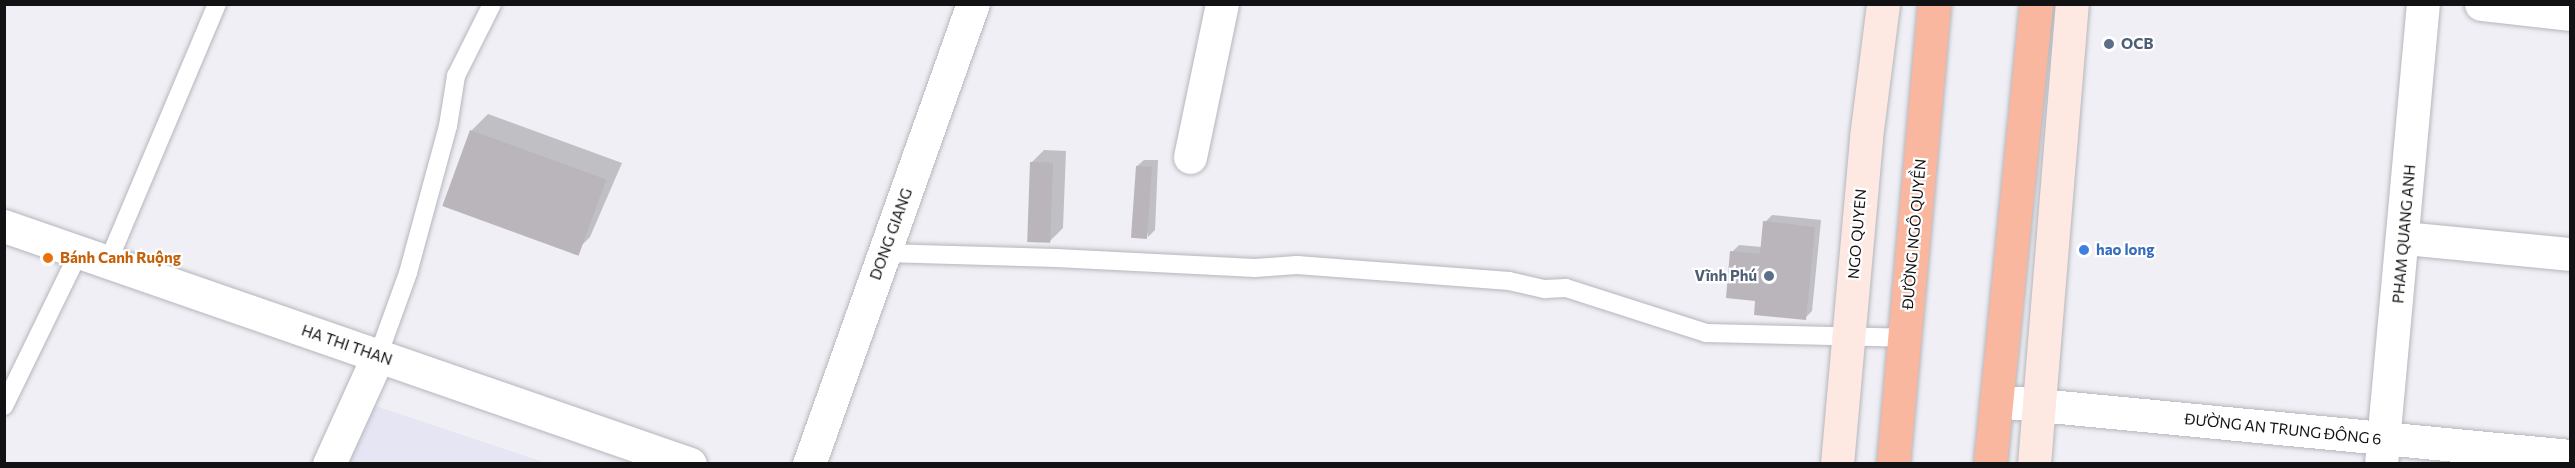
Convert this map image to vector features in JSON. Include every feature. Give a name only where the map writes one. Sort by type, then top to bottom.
[{"type":"highway","name":"ĐƯỜNG NGÔ QUYỀN","points":[[1893,464],[1934,4]]},
{"type":"highway","points":[[1990,464],[2036,4]]},
{"type":"street","name":"DONG GIANG","points":[[809,464],[973,4]]},
{"type":"street","points":[[1190,156],[1222,4]]},
{"type":"street","name":"NGO QUYEN","points":[[1837,464],[1866,137],[1883,4]]},
{"type":"street","points":[[2034,464],[2072,4]]},
{"type":"street","name":"PHAM QUANG ANH","points":[[2383,451],[2404,238],[2423,4]]},
{"type":"street","points":[[2481,4],[2571,15]]},
{"type":"street","name":"HA THI THAN","points":[[4,226],[690,464]]},
{"type":"street","points":[[2404,238],[2571,254]]},
{"type":"street","points":[[329,464],[378,356]]},
{"type":"street","name":"ĐƯỜNG AN TRUNG ĐÔNG 6","points":[[1996,401],[2383,451],[2571,456]]},
{"type":"lane","points":[[4,406],[94,257],[218,4]]},
{"type":"lane","points":[[378,356],[408,273],[448,126],[456,76],[492,4]]},
{"type":"lane","points":[[884,253],[1255,268],[1297,265],[1509,281],[1545,289],[1566,288],[1706,333],[1905,338]]},
{"type":"shaded area","points":[[355,399],[546,463],[335,464]]},
{"type":"building","points":[[470,130],[606,180],[579,256],[442,206]]},
{"type":"building","points":[[1030,162],[1053,163],[1050,243],[1027,242]]},
{"type":"building","points":[[1136,166],[1152,167],[1147,239],[1131,238]]},
{"type":"building","name":"Vĩnh Phú","points":[[1763,221],[1815,227],[1806,320],[1754,315],[1755,301],[1726,298],[1730,251],[1760,254]]},
{"type":"place","name":"OCB","points":[[2109,44]]},
{"type":"place","name":"hao long","points":[[2084,250]]},
{"type":"place","name":"Bánh Canh Ruộng","points":[[48,258]]},
{"type":"place","name":"Vĩnh Phú","points":[[1769,276]]}]
